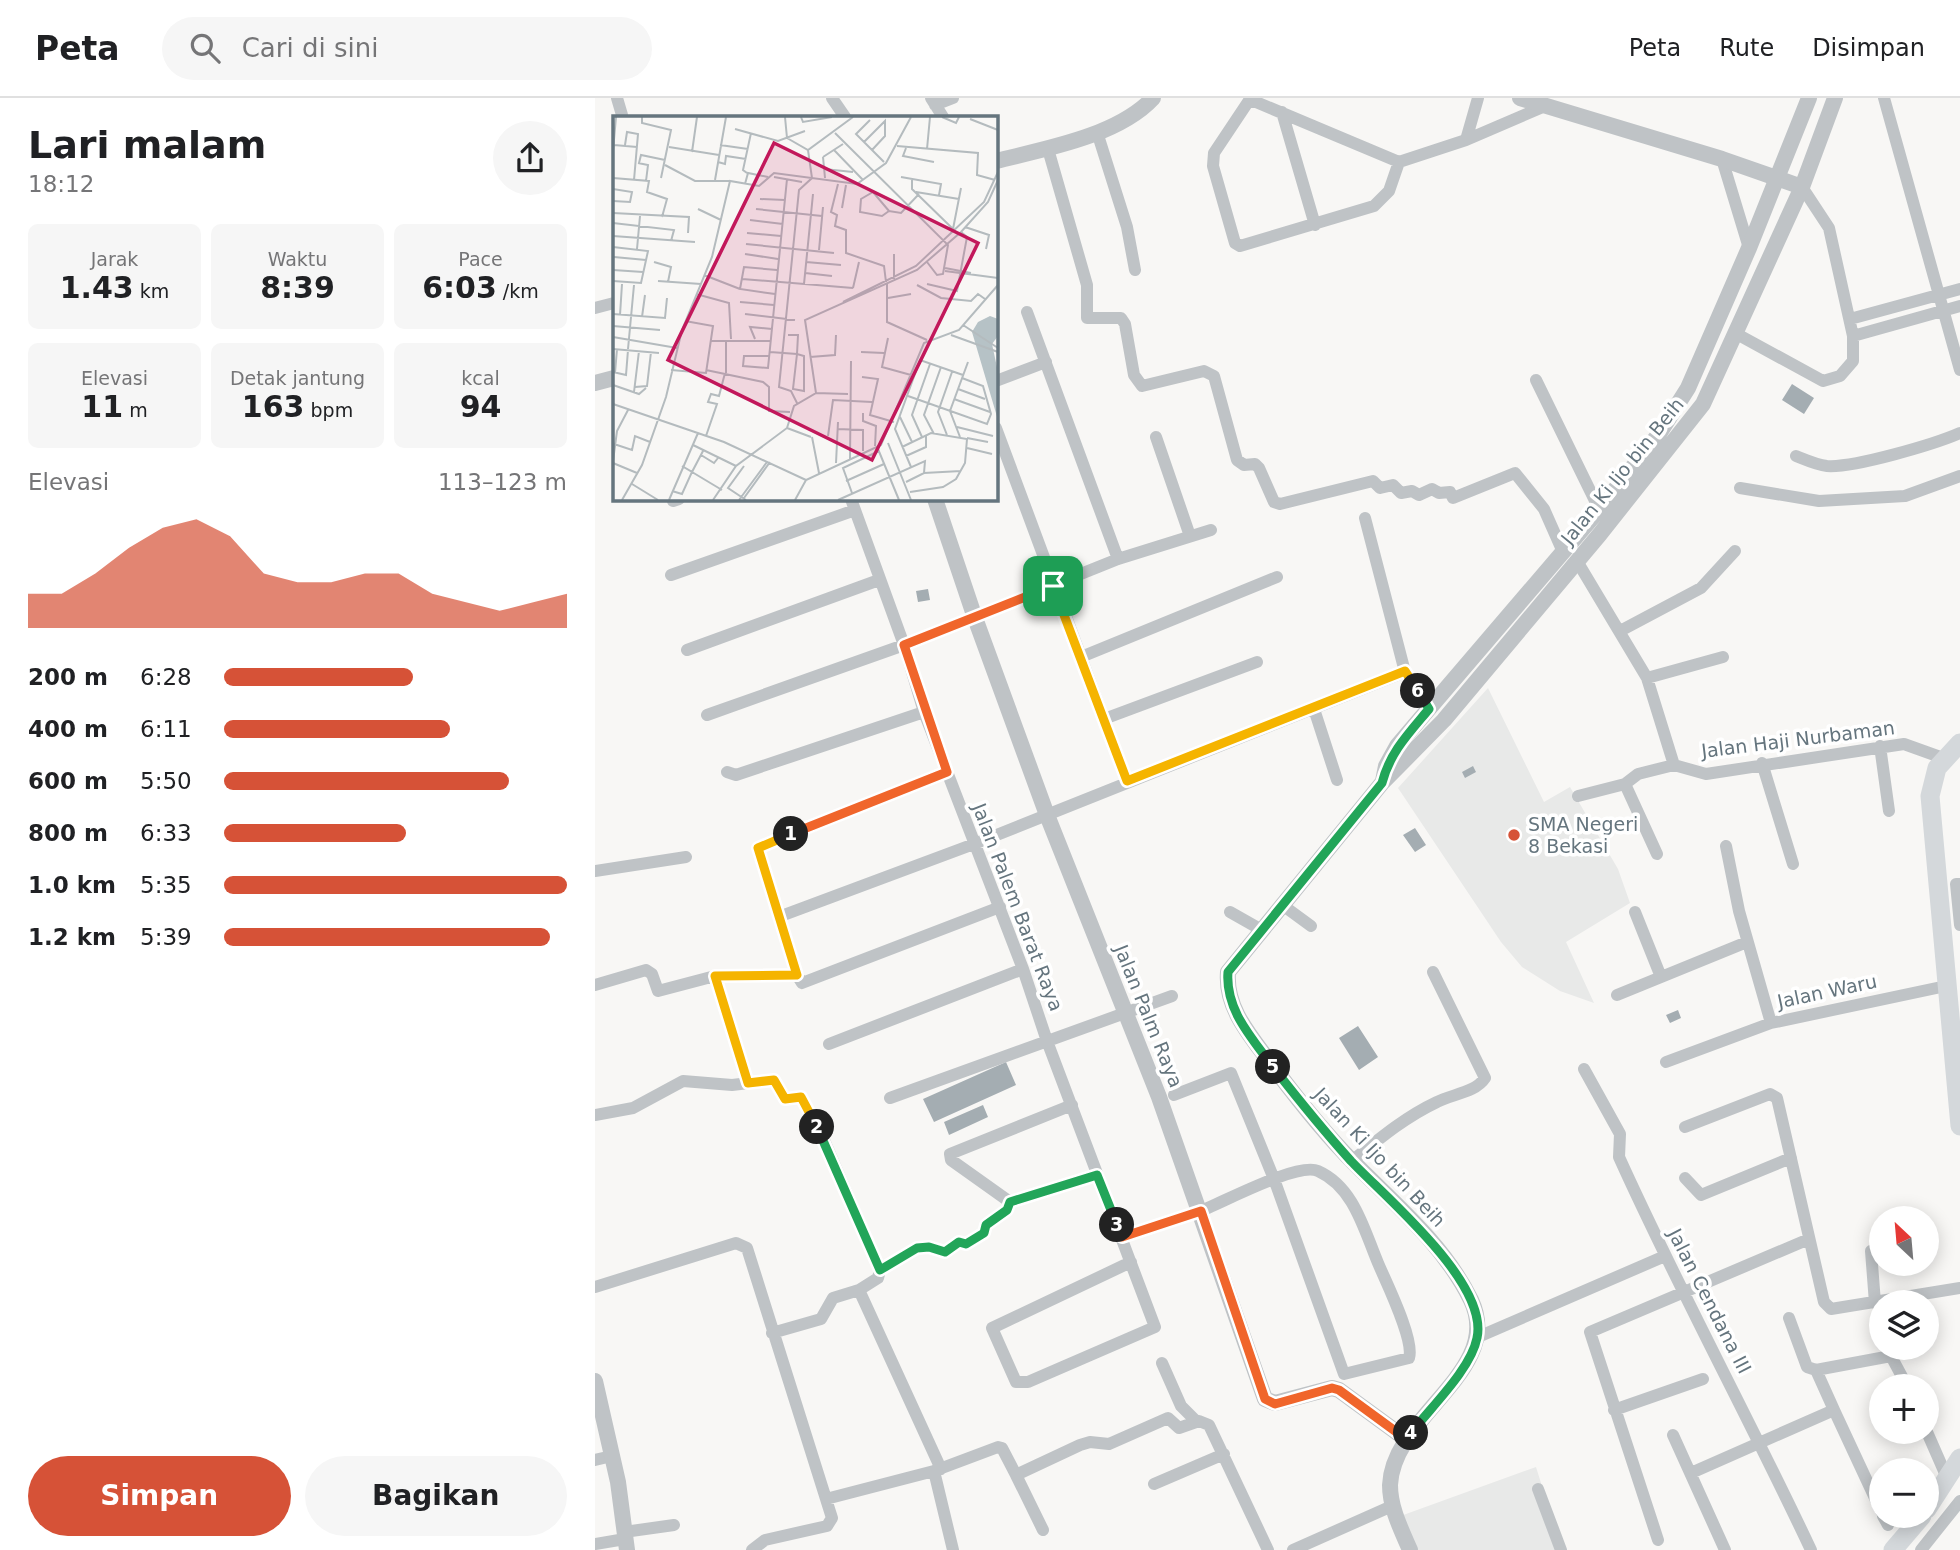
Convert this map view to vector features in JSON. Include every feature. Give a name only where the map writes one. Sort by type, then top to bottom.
[{"type":"main road","points":[[1960,743],[1943,758],[1932,778],[1930,796],[1945,986],[1960,1119]]},
{"type":"main road","points":[[1939,1493],[1956,1470]]},
{"type":"main road","points":[[1893,1550],[1912,1528]]},
{"type":"street","points":[[617,98],[622,115]]},
{"type":"street","points":[[832,98],[844,116]]},
{"type":"street","points":[[933,102],[953,98]]},
{"type":"street","points":[[997,161],[1048,149],[1097,132],[1134,114],[1153,98]]},
{"type":"street","points":[[1466,139],[1478,98]]},
{"type":"street","points":[[1520,98],[1722,159],[1802,187],[1829,228],[1850,319],[1853,361],[1840,376],[1823,381],[1735,333]]},
{"type":"street","name":"Jalan Ki Ijo bin Beih","points":[[1604,517],[1688,388],[1749,248],[1809,98]]},
{"type":"street","name":"Jalan Ki Ijo bin Beih","points":[[1382,783],[1386,766],[1397,746],[1570,557],[1703,404],[1802,187],[1835,98]]},
{"type":"street","points":[[1884,98],[1941,294],[1960,370]]},
{"type":"street","points":[[1399,162],[1389,191],[1382,201],[1315,225],[1240,246],[1235,243],[1213,166],[1214,153],[1248,102],[1256,102],[1282,112],[1399,162],[1466,139],[1545,106]]},
{"type":"street","points":[[1282,112],[1315,225]]},
{"type":"street","points":[[1097,132],[1127,227],[1135,270]]},
{"type":"street","points":[[1048,149],[1087,285],[1087,318],[1121,318],[1125,324],[1134,375],[1142,386],[1204,371],[1214,376],[1237,460],[1244,465],[1255,464],[1259,468],[1274,502],[1280,504],[1373,481],[1380,488],[1392,485],[1401,493],[1412,491],[1419,495],[1432,489],[1439,493],[1450,492],[1453,498],[1515,473],[1544,509],[1570,557],[1620,631],[1647,678],[1674,765],[1638,774],[1625,784],[1578,796]]},
{"type":"street","points":[[1722,159],[1749,248]]},
{"type":"street","points":[[1850,319],[1960,289]]},
{"type":"street","points":[[595,308],[613,303]]},
{"type":"street","points":[[1853,336],[1960,306]]},
{"type":"street","points":[[1027,312],[1118,559]]},
{"type":"street","points":[[997,381],[1046,362]]},
{"type":"street","points":[[595,383],[613,378]]},
{"type":"street","points":[[1536,380],[1604,517]]},
{"type":"street","points":[[997,431],[1127,781]]},
{"type":"street","points":[[1796,456],[1828,466],[1838,465],[1865,461],[1960,433]]},
{"type":"street","points":[[1156,437],[1190,536]]},
{"type":"street","points":[[1740,488],[1819,501],[1905,496],[1960,476]]},
{"type":"street","name":"Jalan Palm Raya","points":[[936,500],[975,618],[1047,815],[1201,1211],[1265,1399],[1275,1404],[1332,1388],[1339,1390],[1406,1439]]},
{"type":"street","points":[[671,575],[853,505]]},
{"type":"street","name":"Jalan Palem Barat Raya","points":[[853,505],[904,645],[924,712],[1000,907],[1047,1041],[1122,1237],[1155,1327],[1028,1382],[1019,1383],[1013,1379],[992,1328],[1131,1262]]},
{"type":"street","points":[[1365,517],[1405,671],[1429,709]]},
{"type":"street","points":[[707,715],[904,645],[1118,559],[1211,530]]},
{"type":"street","points":[[1620,631],[1701,588],[1735,551]]},
{"type":"street","name":"Jalan Ki Ijo bin Beih","points":[[1478,1336],[1476,1315],[1460,1279],[1414,1222],[1352,1161],[1267,1059],[1228,996],[1228,972],[1260,929],[1382,783],[1444,720],[1570,557]]},
{"type":"street","points":[[1081,657],[1277,577]]},
{"type":"street","points":[[687,650],[879,580]]},
{"type":"street","points":[[1647,678],[1723,657]]},
{"type":"street","points":[[1104,719],[1257,662]]},
{"type":"street","points":[[781,916],[974,844],[1405,671]]},
{"type":"street","points":[[1314,709],[1337,780]]},
{"type":"street","points":[[727,772],[740,774],[924,712]]},
{"type":"street","name":"Jalan Haji Nurbaman","points":[[1674,765],[1706,774],[1762,763],[1904,744],[1943,758]]},
{"type":"street","points":[[1880,746],[1889,811]]},
{"type":"street","points":[[1762,763],[1793,864]]},
{"type":"street","points":[[947,772],[761,846],[759,852],[781,916],[797,975],[802,983],[1000,907]]},
{"type":"street","points":[[1625,784],[1657,854]]},
{"type":"street","name":"Jalan Waru","points":[[1726,846],[1747,942],[1771,1023],[1945,986]]},
{"type":"street","points":[[595,871],[686,857]]},
{"type":"street","points":[[1958,884],[1960,925]]},
{"type":"street","points":[[1281,904],[1311,926]]},
{"type":"street","points":[[1230,912],[1260,929]]},
{"type":"street","points":[[1636,912],[1661,977]]},
{"type":"street","points":[[1617,995],[1747,942]]},
{"type":"street","points":[[829,1044],[1023,969]]},
{"type":"street","points":[[595,985],[646,970],[652,974],[658,991],[715,976],[797,975]]},
{"type":"street","points":[[1352,1161],[1411,1116],[1439,1101],[1468,1091],[1485,1078],[1433,972]]},
{"type":"street","points":[[715,976],[748,1083]]},
{"type":"street","points":[[890,1098],[1172,996]]},
{"type":"street","points":[[1666,1062],[1771,1023]]},
{"type":"street","name":"Jalan Cendana III","points":[[1584,1069],[1620,1134],[1619,1156],[1681,1291],[1760,1441],[1811,1550]]},
{"type":"street","points":[[1122,1237],[1201,1211],[1274,1178],[1308,1169],[1317,1170],[1340,1186],[1356,1210],[1390,1292],[1410,1348],[1409,1358],[1344,1374],[1274,1178],[1231,1073],[1226,1072],[1174,1095]]},
{"type":"street","points":[[595,1115],[633,1108],[683,1081],[716,1085],[774,1080],[785,1099],[801,1097],[821,1133],[880,1270],[878,1278],[859,1290],[833,1298],[823,1316],[816,1321],[772,1333]]},
{"type":"street","points":[[1685,1127],[1770,1094],[1780,1105],[1825,1302],[1831,1310],[1869,1304]]},
{"type":"street","points":[[1010,1202],[951,1160],[950,1154],[1072,1105]]},
{"type":"street","points":[[1685,1178],[1701,1195],[1791,1158]]},
{"type":"street","points":[[1010,1202],[1097,1175]]},
{"type":"street","points":[[880,1270],[917,1248],[929,1247],[945,1252],[959,1242],[966,1244],[984,1233],[986,1225],[1007,1210],[1010,1202]]},
{"type":"street","points":[[1658,1539],[1590,1332],[1681,1291],[1809,1239]]},
{"type":"street","points":[[595,1287],[739,1243],[747,1248],[832,1518],[827,1526],[765,1540],[752,1550]]},
{"type":"street","points":[[1410,1550],[1392,1506],[1390,1483],[1406,1439],[1469,1360],[1478,1336],[1665,1256]]},
{"type":"street","points":[[1939,1292],[1960,1289]]},
{"type":"street","points":[[859,1290],[938,1470],[953,1550]]},
{"type":"street","points":[[1789,1318],[1807,1367],[1816,1370],[1891,1356],[1900,1374]]},
{"type":"street","points":[[1162,1363],[1181,1406],[1197,1422],[1209,1425],[1268,1550]]},
{"type":"street","points":[[1816,1370],[1869,1485]]},
{"type":"street","points":[[1614,1410],[1703,1379]]},
{"type":"street","points":[[595,1381],[612,1456],[625,1540]]},
{"type":"street","points":[[1691,1473],[1834,1410]]},
{"type":"street","points":[[1016,1475],[1080,1446],[1090,1443],[1109,1444],[1165,1418],[1171,1419],[1181,1428],[1197,1422]]},
{"type":"street","points":[[1673,1434],[1725,1550]]},
{"type":"street","points":[[1936,1444],[1956,1470]]},
{"type":"street","points":[[826,1499],[938,1470],[1000,1447],[1042,1530]]},
{"type":"street","points":[[1154,1484],[1224,1454]]},
{"type":"street","points":[[595,1460],[612,1456]]},
{"type":"street","points":[[1538,1489],[1561,1550]]},
{"type":"street","points":[[1921,1550],[1960,1501]]},
{"type":"street","points":[[1293,1550],[1392,1506]]},
{"type":"street","points":[[595,1544],[625,1540],[674,1525]]},
{"type":"shaded area","name":"SMA Negeri 8 Bekasi","points":[[1488,688],[1544,802],[1570,787],[1618,869],[1630,903],[1566,942],[1594,1003],[1560,991],[1522,967],[1501,942],[1398,788]]},
{"type":"shaded area","points":[[1536,1467],[1562,1550],[1408,1550],[1395,1518]]},
{"type":"building","points":[[1792,384],[1814,398],[1804,414],[1782,400]]},
{"type":"building","points":[[928,589],[930,600],[918,602],[916,591]]},
{"type":"building","points":[[1473,766],[1476,772],[1465,778],[1462,772]]},
{"type":"building","points":[[1415,828],[1426,845],[1415,852],[1403,835]]},
{"type":"building","points":[[1678,1010],[1681,1018],[1670,1023],[1666,1015]]},
{"type":"building","points":[[1358,1026],[1378,1057],[1359,1070],[1339,1038]]},
{"type":"building","points":[[1006,1062],[1016,1085],[934,1122],[923,1099]]},
{"type":"building","points":[[983,1105],[988,1117],[949,1135],[944,1122]]},
{"type":"place","name":"SMA Negeri 8 Bekasi","points":[[1514,835]]},
{"type":"route","points":[[1053,586],[1127,781],[1405,671],[1429,709],[1397,746],[1386,766],[1382,783],[1260,929],[1228,972],[1227,986],[1234,1011],[1305,1109],[1352,1161],[1414,1222],[1460,1279],[1472,1304],[1478,1336],[1469,1360],[1406,1439],[1339,1390],[1332,1388],[1275,1404],[1265,1399],[1201,1211],[1122,1237],[1097,1175],[1010,1202],[1007,1210],[986,1225],[984,1233],[966,1244],[959,1242],[945,1252],[929,1247],[917,1248],[880,1270],[821,1133],[801,1097],[791,1101],[785,1099],[774,1080],[758,1084],[748,1083],[715,976],[725,978],[754,974],[797,975],[758,848],[947,772],[924,712],[904,645],[1053,586]]}]
